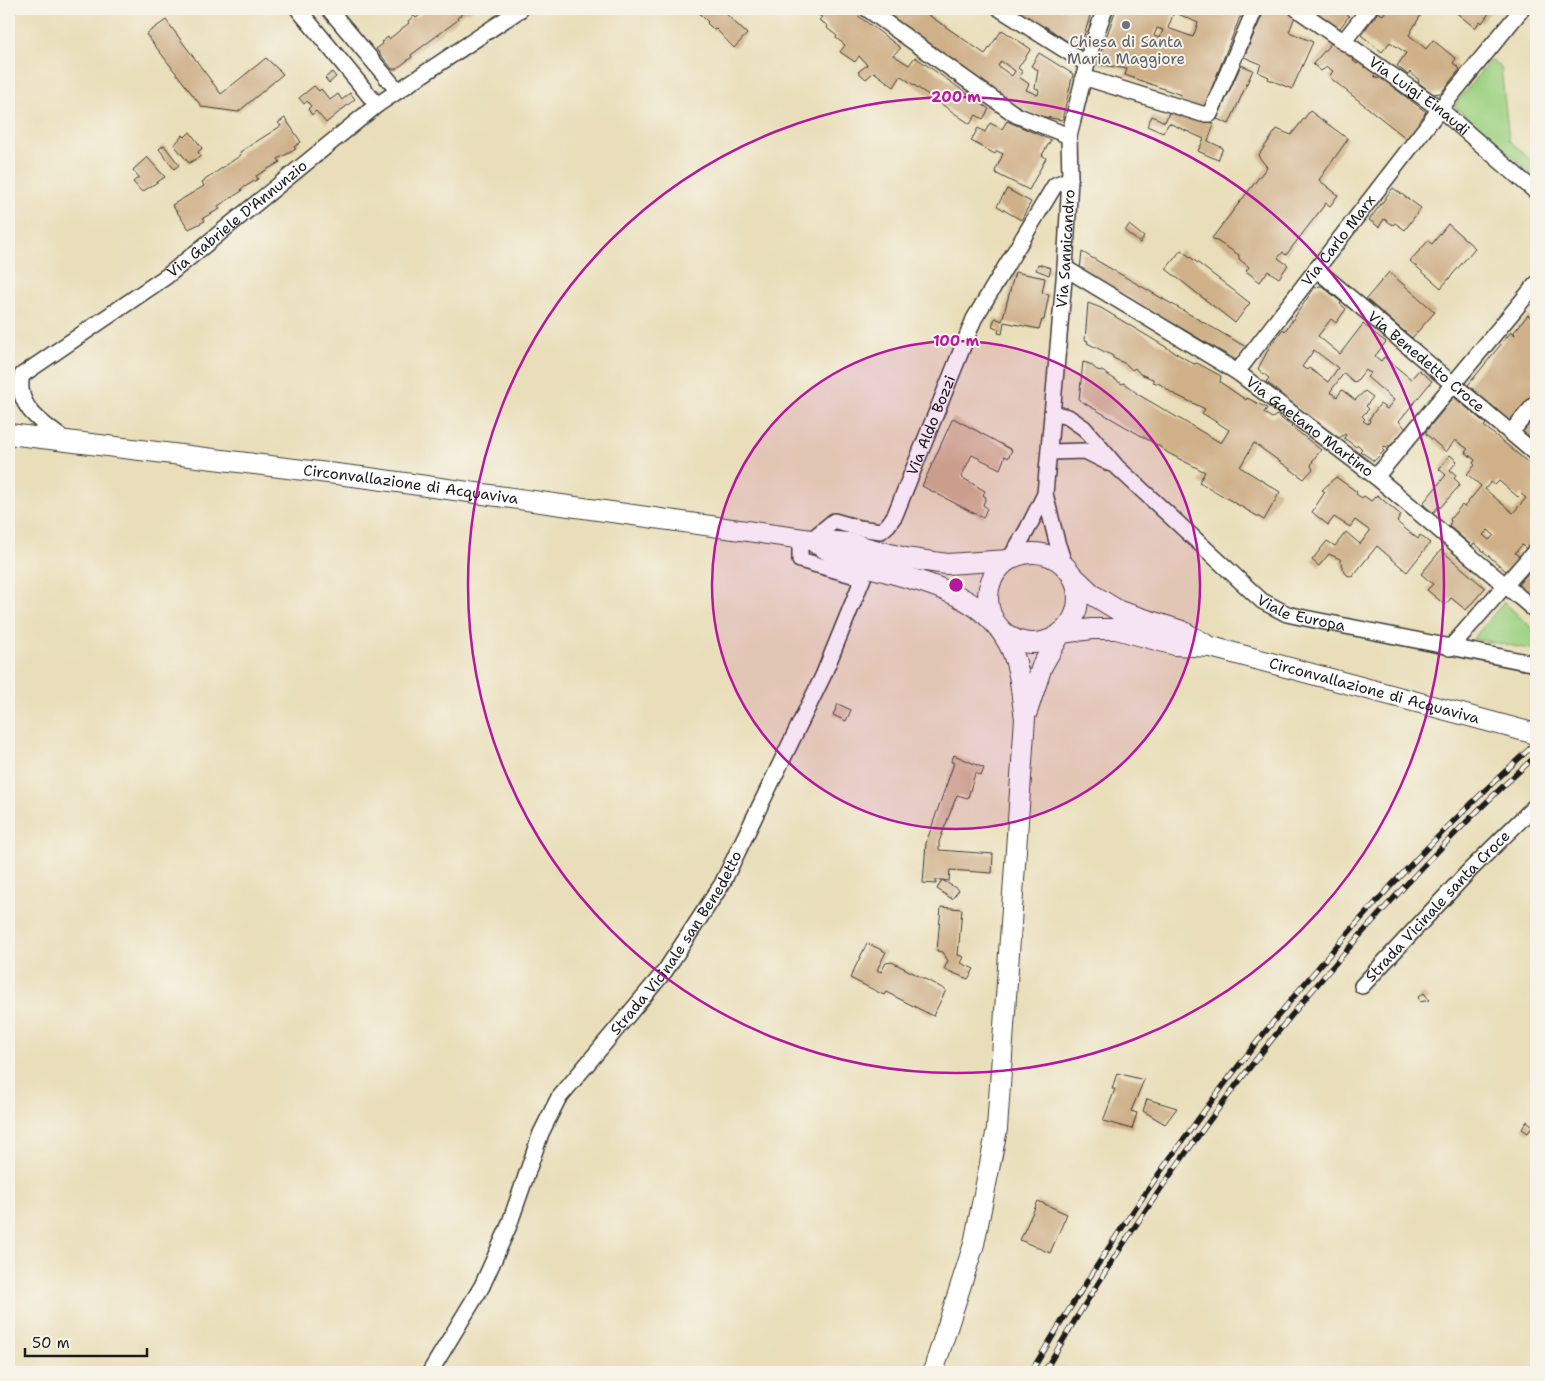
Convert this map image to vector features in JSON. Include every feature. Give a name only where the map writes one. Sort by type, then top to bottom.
[{"type":"main road","name":"Circonvallazione di Acquaviva","points":[[9,434],[378,479],[806,539],[848,543],[905,558],[947,564],[1009,560]]},
{"type":"main road","points":[[806,539],[846,560],[920,580],[956,595],[980,610],[1011,638],[1030,643],[1050,640],[1061,633],[1070,624],[1076,613],[1077,587],[1069,570]]},
{"type":"main road","points":[[932,1372],[974,1244],[997,1129],[1025,718],[1017,665],[1001,630],[993,619],[989,606],[988,593],[992,580],[999,569],[1009,560],[1023,554],[1038,553],[1053,557],[1069,570],[1093,595],[1119,611],[1182,631],[1212,647]]},
{"type":"main road","points":[[1061,633],[1092,629],[1116,629],[1175,645],[1212,647]]},
{"type":"main road","points":[[1025,718],[1042,666],[1061,633]]},
{"type":"main road","name":"Circonvallazione di Acquaviva","points":[[1212,647],[1532,734]]},
{"type":"street","points":[[298,9],[377,105]]},
{"type":"street","points":[[329,9],[398,91]]},
{"type":"street","name":"Via Gabriele D'Annunzio","points":[[9,384],[167,276],[377,105],[521,9]]},
{"type":"street","points":[[867,9],[1016,115],[1069,136]]},
{"type":"street","points":[[1000,9],[1085,70],[1202,114],[1210,114],[1255,9]]},
{"type":"street","name":"Via Sannicandro","points":[[1045,494],[1065,268],[1070,179],[1069,136],[1085,70],[1105,9]]},
{"type":"street","name":"Via Luigi Einaudi","points":[[1297,9],[1440,109],[1536,192]]},
{"type":"street","points":[[1343,42],[1369,9]]},
{"type":"street","name":"Via Carlo Marx","points":[[1237,372],[1440,109],[1522,9]]},
{"type":"street","name":"Via Aldo Bozzi","points":[[806,539],[834,521],[859,528],[881,531],[896,515],[974,319],[1055,184],[1070,179]]},
{"type":"street","name":"Via Gaetano Martino","points":[[1065,268],[1237,372],[1376,477],[1536,611]]},
{"type":"street","name":"Via Benedetto Croce","points":[[1316,269],[1454,383],[1536,454]]},
{"type":"street","points":[[1376,477],[1536,284]]},
{"type":"street","points":[[22,376],[19,387],[23,399],[35,417],[67,442]]},
{"type":"street","points":[[1511,432],[1536,403]]},
{"type":"street","name":"Viale Europa","points":[[1052,413],[1068,417],[1084,428],[1117,466],[1246,586],[1273,608],[1305,618],[1536,664]]},
{"type":"street","name":"Viale Europa","points":[[1050,452],[1084,451],[1117,466]]},
{"type":"street","points":[[1009,560],[1045,494]]},
{"type":"street","points":[[1045,494],[1056,542],[1069,570]]},
{"type":"street","name":"Strada Vicinale san Benedetto","points":[[430,1372],[482,1286],[508,1228],[541,1132],[558,1099],[665,971],[722,884],[823,676],[863,578],[800,560],[806,539]]},
{"type":"street","points":[[1450,648],[1536,550]]},
{"type":"street","name":"Strada Vicinale santa Croce","points":[[1362,986],[1470,870],[1536,805]]},
{"type":"green space","points":[[1491,59],[1501,68],[1509,140],[1536,164],[1536,177],[1454,106]]},
{"type":"green space","points":[[1504,602],[1536,632],[1536,650],[1473,639]]},
{"type":"building","points":[[428,9],[473,9],[468,13],[466,11],[457,18],[458,20],[411,55],[412,57],[396,69],[392,69],[376,49],[388,37],[389,39],[409,23],[408,21],[414,16],[416,18]]},
{"type":"building","points":[[700,9],[721,9],[747,34],[734,48],[716,29],[714,30],[707,23],[698,12]]},
{"type":"building","points":[[808,9],[849,9],[901,48],[893,55],[909,65],[915,57],[989,109],[983,119],[976,115],[970,124],[901,76],[894,87],[874,72],[866,79],[858,72],[867,65],[859,56],[855,62],[840,52],[845,45],[827,28],[828,26],[819,20],[822,17]]},
{"type":"building","points":[[892,9],[920,9],[985,54],[1002,30],[1031,49],[1018,68],[1023,72],[1019,77],[1029,84],[1026,90],[1038,95],[1039,90],[1035,88],[1038,70],[1031,66],[1039,53],[1073,74],[1062,120],[1034,115],[1004,98],[887,17]],"holes":[[[1001,61],[1015,71],[1012,76],[998,66]]]},
{"type":"building","points":[[1010,9],[1092,9],[1081,46],[1077,48],[1045,26],[1043,29]]},
{"type":"building","points":[[1116,9],[1246,9],[1243,18],[1240,17],[1203,110],[1179,101],[1181,95],[1125,75],[1127,69],[1097,64]],"holes":[[[1174,12],[1198,23],[1193,37],[1168,28]],[[1157,28],[1163,30],[1160,38],[1154,36]]]},
{"type":"building","points":[[1265,9],[1283,9],[1296,14],[1289,32],[1313,42],[1292,89],[1268,79],[1269,77],[1258,72],[1261,64],[1244,57]]},
{"type":"building","points":[[1305,9],[1339,9],[1349,16],[1337,32]]},
{"type":"building","points":[[1387,9],[1427,10],[1424,14],[1422,13],[1409,35],[1426,49],[1433,40],[1456,59],[1453,63],[1460,69],[1441,93],[1433,94],[1418,82],[1419,80],[1410,72],[1408,75],[1397,66],[1406,53],[1390,42],[1382,52],[1361,35],[1378,12],[1383,15]]},
{"type":"building","points":[[1454,9],[1492,9],[1482,23],[1480,21],[1475,28]]},
{"type":"building","points":[[166,20],[221,94],[266,58],[283,74],[238,112],[202,107],[146,34]]},
{"type":"building","points":[[1332,42],[1354,59],[1353,61],[1357,64],[1359,62],[1376,74],[1374,76],[1378,79],[1380,77],[1426,112],[1424,114],[1426,119],[1407,139],[1329,77],[1333,71],[1327,67],[1321,71],[1313,64]]},
{"type":"building","points":[[1241,65],[1253,70],[1229,124],[1217,119]]},
{"type":"building","points":[[332,72],[336,77],[329,83],[325,78]]},
{"type":"building","points":[[314,86],[319,91],[321,89],[330,100],[338,94],[342,100],[350,93],[355,99],[326,123],[316,111],[312,115],[308,109],[311,106],[307,101],[304,104],[299,98]]},
{"type":"building","points":[[1171,108],[1214,124],[1208,141],[1223,148],[1218,160],[1198,151],[1204,139],[1169,123],[1163,133],[1147,126],[1152,116],[1165,122]]},
{"type":"building","points":[[1310,111],[1348,139],[1319,180],[1338,195],[1330,206],[1326,203],[1286,255],[1283,252],[1278,258],[1288,265],[1279,278],[1268,271],[1260,282],[1246,271],[1249,267],[1239,259],[1239,255],[1212,238],[1267,167],[1258,156],[1277,129],[1291,135]]},
{"type":"building","points":[[285,118],[301,142],[294,147],[296,149],[278,159],[280,162],[256,176],[258,179],[218,206],[220,209],[203,218],[205,221],[189,229],[172,205],[204,186],[202,182],[241,155],[240,152],[281,126],[278,123]]},
{"type":"building","points":[[1007,121],[1051,140],[1042,155],[1046,158],[1029,190],[997,174],[995,171],[1003,154],[997,151],[995,154],[971,141],[978,128],[985,132],[990,123],[1002,129]]},
{"type":"building","points":[[190,132],[202,148],[198,152],[201,156],[189,163],[174,145],[183,135],[185,137]]},
{"type":"building","points":[[164,145],[179,165],[174,169],[159,149]]},
{"type":"building","points":[[147,157],[165,177],[142,192],[133,182],[139,177],[133,170]]},
{"type":"building","points":[[1393,188],[1421,208],[1405,230],[1395,223],[1393,225],[1384,219],[1379,227],[1369,220]]},
{"type":"building","points":[[1007,189],[1031,202],[1021,220],[997,206]]},
{"type":"building","points":[[1448,224],[1475,248],[1441,288],[1410,261],[1428,241],[1432,244]]},
{"type":"building","points":[[1129,225],[1144,237],[1140,243],[1125,231]]},
{"type":"building","points":[[1181,250],[1250,303],[1235,323],[1166,269]]},
{"type":"building","points":[[1082,252],[1246,347],[1236,360],[1080,269]]},
{"type":"building","points":[[1038,264],[1051,268],[1049,275],[1036,270]]},
{"type":"building","points":[[1015,272],[1045,278],[1042,293],[1049,294],[1044,320],[1042,320],[1039,329],[1004,322],[1002,334],[998,333],[999,329],[992,326],[995,318],[1002,321]]},
{"type":"building","points":[[1389,272],[1435,312],[1412,338],[1366,299]]},
{"type":"building","points":[[1322,286],[1341,302],[1340,304],[1346,309],[1336,323],[1331,319],[1318,336],[1340,354],[1363,324],[1386,342],[1375,356],[1381,361],[1384,357],[1411,379],[1419,370],[1432,381],[1399,421],[1406,429],[1391,445],[1386,448],[1384,446],[1382,449],[1384,451],[1374,461],[1360,451],[1362,449],[1358,445],[1356,447],[1344,438],[1345,434],[1339,438],[1276,392],[1277,390],[1266,382],[1269,378],[1258,369],[1270,346],[1283,329],[1285,331],[1315,287]],"holes":[[[1314,350],[1338,368],[1328,382],[1309,368],[1307,370],[1302,367]],[[1365,370],[1371,373],[1367,377],[1394,400],[1387,409],[1380,404],[1369,419],[1368,424],[1363,421],[1365,419],[1362,416],[1369,409],[1366,406],[1373,397],[1365,391],[1355,400],[1342,390],[1337,397],[1330,392],[1344,373],[1355,383]]]},
{"type":"building","points":[[1088,303],[1101,308],[1194,364],[1197,363],[1221,376],[1220,382],[1246,400],[1247,398],[1267,408],[1264,413],[1272,418],[1277,415],[1321,450],[1313,460],[1311,466],[1313,469],[1304,479],[1254,443],[1240,467],[1280,492],[1264,520],[1199,482],[1205,472],[1168,453],[1079,400],[1083,362],[1090,364],[1122,384],[1124,383],[1139,395],[1221,443],[1229,430],[1202,413],[1205,409],[1172,393],[1160,384],[1153,382],[1153,379],[1140,374],[1135,368],[1132,370],[1126,364],[1113,358],[1113,356],[1087,343],[1088,341],[1085,340]]},
{"type":"building","points":[[1528,315],[1536,322],[1536,390],[1510,421],[1468,385],[1511,332],[1515,335],[1514,332]]},
{"type":"building","points":[[1454,397],[1486,424],[1484,426],[1536,469],[1536,537],[1526,549],[1522,545],[1515,553],[1520,557],[1507,572],[1474,543],[1472,546],[1449,526],[1450,519],[1462,505],[1464,507],[1481,486],[1467,474],[1475,465],[1473,463],[1475,460],[1465,452],[1468,449],[1455,440],[1446,452],[1426,434],[1426,431]],"holes":[[[1499,481],[1518,497],[1521,494],[1526,498],[1513,513],[1485,489],[1491,482],[1495,485]],[[1488,530],[1494,535],[1489,540],[1483,535]]]},
{"type":"building","points":[[1536,416],[1536,444],[1522,432]]},
{"type":"building","points":[[953,418],[1012,450],[1008,458],[1005,456],[1000,469],[972,455],[961,477],[985,491],[983,495],[986,497],[983,505],[987,508],[983,518],[922,486]]},
{"type":"building","points":[[1450,455],[1457,461],[1450,470],[1456,475],[1454,478],[1459,483],[1459,486],[1440,508],[1439,506],[1434,512],[1424,505],[1424,502],[1446,475],[1439,469]]},
{"type":"building","points":[[1336,477],[1357,492],[1356,494],[1362,498],[1364,496],[1371,501],[1377,495],[1401,515],[1397,522],[1418,539],[1420,535],[1430,543],[1407,572],[1377,546],[1352,577],[1343,570],[1340,559],[1329,554],[1319,566],[1312,560],[1327,541],[1335,546],[1346,532],[1360,544],[1370,531],[1355,520],[1350,527],[1334,517],[1328,525],[1312,512],[1325,492],[1322,490]]},
{"type":"building","points":[[1441,550],[1485,588],[1466,610],[1451,598],[1445,605],[1427,590],[1433,584],[1421,574]]},
{"type":"building","points":[[1536,566],[1536,601],[1518,585]]},
{"type":"building","points":[[838,704],[851,710],[846,721],[833,715]]},
{"type":"building","points":[[954,755],[984,768],[981,776],[975,773],[968,798],[957,795],[939,842],[939,850],[993,854],[992,873],[950,870],[949,881],[936,880],[936,884],[923,883],[926,843],[954,763],[951,762]]},
{"type":"building","points":[[942,880],[959,890],[952,899],[937,889]]},
{"type":"building","points":[[941,907],[962,909],[958,955],[964,957],[961,963],[974,969],[968,979],[944,969],[948,961],[943,952],[937,951]]},
{"type":"building","points":[[867,943],[886,952],[877,970],[881,972],[886,963],[892,962],[946,990],[933,1016],[886,992],[884,995],[850,978]]},
{"type":"building","points":[[1424,993],[1429,1000],[1420,1002],[1418,997]]},
{"type":"building","points":[[1117,1073],[1144,1080],[1131,1111],[1137,1113],[1132,1129],[1103,1121],[1115,1089],[1112,1089]]},
{"type":"building","points":[[1147,1099],[1177,1108],[1165,1124],[1143,1111]]},
{"type":"building","points":[[1527,1121],[1533,1126],[1528,1133],[1522,1129]]},
{"type":"building","points":[[1038,1201],[1067,1214],[1050,1253],[1020,1240]]},
{"type":"railway","points":[[1031,1372],[1084,1286],[1140,1201],[1198,1119],[1260,1038],[1324,960],[1392,885],[1462,812],[1536,743]]},
{"type":"railway","points":[[1044,1372],[1119,1250],[1201,1132],[1244,1075],[1334,965],[1382,911],[1476,812],[1536,756]]},
{"type":"place","name":"Chiesa di Santa Maria Maggiore","points":[[1126,25]]}]
